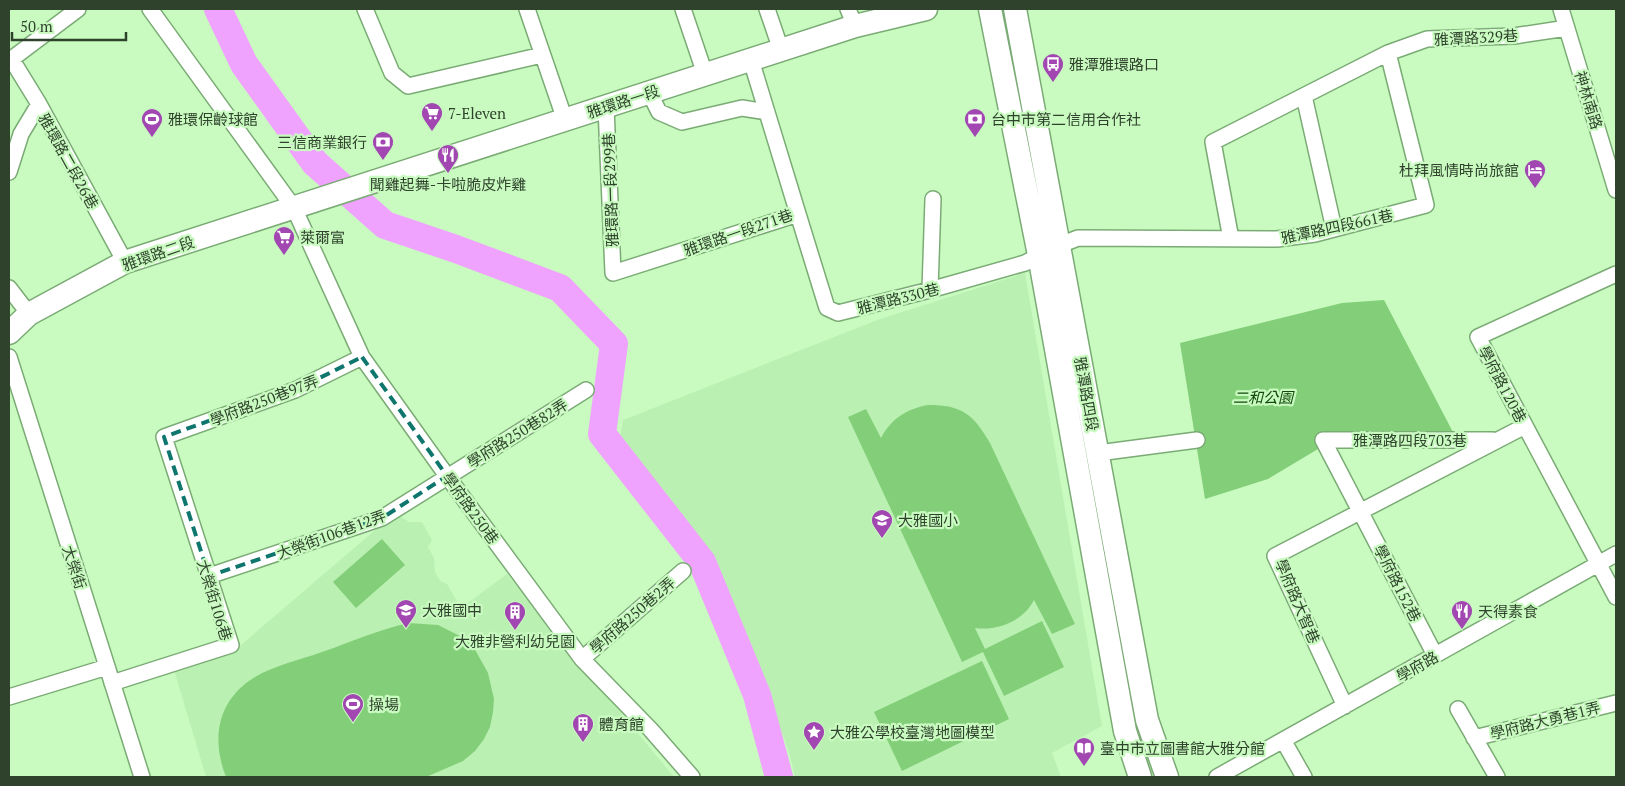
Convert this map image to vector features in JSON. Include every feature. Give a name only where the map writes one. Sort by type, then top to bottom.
[{"type":"street","name":"雅環路二段26巷","points":[[78,9],[10,60],[39,104],[125,262]]},
{"type":"street","name":"學府路250巷","points":[[150,9],[294,208],[362,357],[582,659],[651,730],[692,777]]},
{"type":"street","points":[[365,9],[392,73],[408,86],[542,55]]},
{"type":"street","points":[[527,9],[564,120]]},
{"type":"street","points":[[683,9],[705,74]]},
{"type":"street","points":[[767,9],[781,50]]},
{"type":"street","name":"雅環路一段","points":[[321,200],[781,50],[852,18],[926,9]]},
{"type":"street","name":"雅潭路四段","points":[[990,9],[1039,255],[1125,731],[1140,777]]},
{"type":"street","name":"雅潭路四段","points":[[1015,9],[1147,720],[1167,777]]},
{"type":"street","name":"神林南路","points":[[1561,9],[1616,190]]},
{"type":"street","name":"雅潭路329巷","points":[[1231,239],[1213,142],[1388,53],[1427,39],[1514,36],[1567,28]]},
{"type":"street","name":"雅潭路四段661巷","points":[[1060,245],[1078,238],[1277,239],[1315,234],[1426,205],[1388,53]]},
{"type":"street","name":"雅環路一段271巷","points":[[613,273],[798,214],[751,60]]},
{"type":"street","points":[[649,92],[660,112],[682,122],[742,108],[767,112]]},
{"type":"street","points":[[1304,96],[1334,229]]},
{"type":"street","points":[[9,172],[22,134],[39,104]]},
{"type":"street","name":"雅環路一段299巷","points":[[606,106],[613,273]]},
{"type":"street","points":[[930,290],[933,199]]},
{"type":"street","name":"雅環路二段","points":[[9,333],[29,314],[125,262],[321,200]]},
{"type":"street","name":"雅潭路330巷","points":[[798,214],[827,308],[838,313],[930,290],[1025,263],[1060,245]]},
{"type":"street","name":"學府路120巷","points":[[1616,274],[1478,337],[1616,597]]},
{"type":"street","points":[[9,288],[29,314]]},
{"type":"street","name":"大榮街","points":[[9,357],[142,777]]},
{"type":"street","name":"學府路250巷97弄","points":[[164,437],[295,390],[362,357]]},
{"type":"street","name":"學府路250巷82弄","points":[[447,476],[586,390]]},
{"type":"street","name":"學府路大智巷","points":[[1345,706],[1275,556],[1525,426]]},
{"type":"street","name":"大榮街106巷","points":[[112,683],[231,645],[164,437]]},
{"type":"street","points":[[1098,453],[1197,440]]},
{"type":"street","name":"雅潭路四段703巷","points":[[1361,511],[1323,440],[1497,440]]},
{"type":"street","name":"大榮街106巷12弄","points":[[209,576],[382,518],[447,476]]},
{"type":"street","name":"學府路152巷","points":[[1361,511],[1435,655]]},
{"type":"street","name":"學府路","points":[[1217,777],[1616,554]]},
{"type":"street","name":"學府路250巷2弄","points":[[582,659],[683,571]]},
{"type":"street","points":[[9,697],[107,667]]},
{"type":"street","name":"學府路大勇巷1弄","points":[[1474,738],[1616,703]]},
{"type":"street","points":[[1458,709],[1497,777]]},
{"type":"street","points":[[1284,740],[1304,777]]},
{"type":"highlighted area","points":[[362,357],[447,476],[382,518],[209,576],[164,437],[295,390]]},
{"type":"shaded area","name":"大雅國小","points":[[1025,273],[1102,726],[1052,753],[1061,777],[795,777],[789,752],[754,657],[742,638],[709,563],[677,515],[619,442],[623,420],[880,319]]},
{"type":"shaded area","name":"大雅國中","points":[[395,513],[409,522],[422,522],[432,540],[428,547],[434,558],[435,572],[440,581],[447,584],[461,608],[507,574],[674,777],[206,777],[174,670],[234,651]]},
{"type":"green space","name":"二和公園","points":[[1384,300],[1455,436],[1338,437],[1268,479],[1205,499],[1180,343],[1342,303]]},
{"type":"green space","points":[[928,405],[940,405],[958,409],[972,418],[984,433],[1075,624],[1052,634],[1034,600],[1023,614],[1009,623],[992,628],[975,628],[985,649],[1042,621],[1064,667],[1004,696],[983,652],[962,662],[848,417],[866,409],[881,438],[894,420],[906,412]]},
{"type":"green space","points":[[382,539],[405,565],[356,608],[333,582]]},
{"type":"green space","points":[[409,623],[438,625],[462,637],[473,646],[488,673],[494,699],[493,712],[490,727],[475,751],[463,761],[426,777],[226,777],[219,749],[221,721],[232,697],[242,686],[255,677],[279,666],[376,632]]},
{"type":"green space","points":[[982,661],[1009,719],[902,771],[874,712]]},
{"type":"waterway","points":[[218,9],[244,64],[315,163],[385,225],[560,288],[614,344],[602,434],[702,562],[757,695],[779,777]]},
{"type":"place","name":"雅潭雅環路口","points":[[1053,83]]},
{"type":"place","name":"7-Eleven","points":[[432,132]]},
{"type":"place","name":"雅環保齡球館","points":[[152,138]]},
{"type":"place","name":"台中市第二信用合作社","points":[[975,138]]},
{"type":"place","name":"三信商業銀行","points":[[383,161]]},
{"type":"place","name":"聞雞起舞-卡啦脆皮炸雞","points":[[448,174]]},
{"type":"place","name":"杜拜風情時尚旅館","points":[[1535,189]]},
{"type":"place","name":"萊爾富","points":[[284,256]]},
{"type":"place","name":"大雅國小","points":[[882,539]]},
{"type":"place","name":"大雅國中","points":[[406,629]]},
{"type":"place","name":"天得素食","points":[[1462,630]]},
{"type":"place","name":"大雅非營利幼兒園","points":[[515,631]]},
{"type":"place","name":"操場","points":[[353,723]]},
{"type":"place","name":"體育館","points":[[583,743]]},
{"type":"place","name":"大雅公學校臺灣地圖模型","points":[[814,751]]},
{"type":"place","name":"臺中市立圖書館大雅分館","points":[[1084,767]]}]
